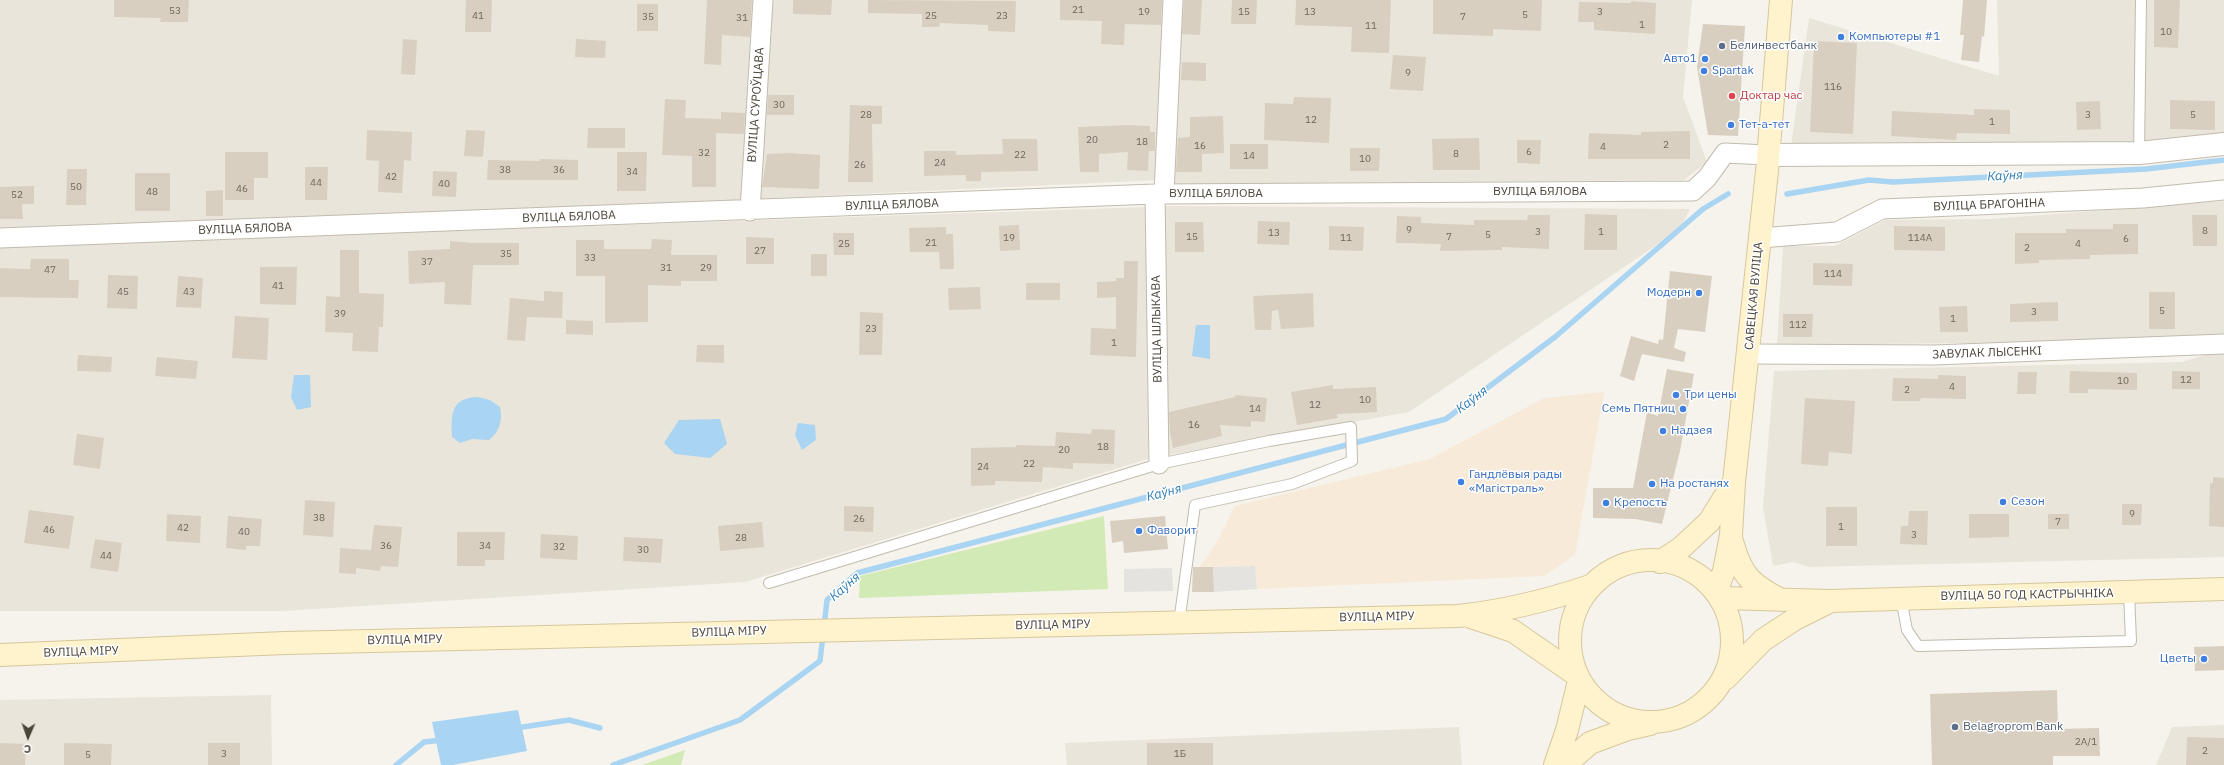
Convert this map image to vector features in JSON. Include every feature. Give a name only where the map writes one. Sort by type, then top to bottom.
[{"type":"main road","name":"САВЕЦКАЯ ВУЛІЦА","points":[[1660,562],[1681,548],[1709,522],[1734,482],[1749,354],[1781,0]]},
{"type":"main road","points":[[1719,595],[1731,535],[1734,482]]},
{"type":"main road","points":[[1731,535],[1737,559],[1745,576],[1766,592],[1783,601]]},
{"type":"main road","points":[[1555,765],[1567,730],[1579,678],[1571,652],[1571,631],[1576,612],[1590,586],[1602,576],[1628,563],[1660,562],[1695,573],[1719,595],[1728,610],[1732,647],[1729,663],[1721,683],[1710,698],[1693,711],[1675,718],[1628,729],[1590,743],[1565,765]]},
{"type":"main road","name":"ВУЛІЦА МІРУ","points":[[0,655],[286,643],[791,630],[861,630],[1458,616],[1521,607],[1554,599],[1590,586]]},
{"type":"main road","name":"ВУЛІЦА 50 ГОД КАСТРЫЧНІКА","points":[[1719,595],[1783,601],[1830,601],[2224,589]]},
{"type":"main road","name":"ВУЛІЦА 50 ГОД КАСТРЫЧНІКА","points":[[1721,683],[1762,640],[1795,619],[1830,601]]},
{"type":"main road","name":"ВУЛІЦА МІРУ","points":[[1458,616],[1486,621],[1513,631],[1579,678],[1601,704],[1618,715],[1656,722]]},
{"type":"street","name":"ВУЛІЦА СУРОЎЦАВА","points":[[750,211],[763,0]]},
{"type":"street","name":"ВУЛІЦА ШЛЫКАВА","points":[[1159,464],[1159,194],[1173,0]]},
{"type":"street","points":[[1767,163],[2139,153],[2224,144]]},
{"type":"street","name":"ВУЛІЦА БЯЛОВА","points":[[0,238],[750,211],[1159,194],[1693,191],[1707,178],[1726,153],[1767,163]]},
{"type":"street","name":"ВУЛІЦА БРАГОНІНА","points":[[1761,228],[1837,232],[1882,209],[2143,198],[2224,190]]},
{"type":"street","name":"ЗАВУЛАК ЛЫСЕНКІ","points":[[1749,354],[1934,355],[2224,344]]},
{"type":"lane","points":[[2139,153],[2141,0]]},
{"type":"lane","points":[[769,583],[1159,464],[1269,441],[1351,427],[1352,461],[1292,484],[1195,505],[1179,623]]},
{"type":"lane","points":[[1900,598],[1907,630],[1918,646],[2131,641],[2129,593]]},
{"type":"shaded area","points":[[0,0],[759,0],[744,200],[0,228]]},
{"type":"shaded area","points":[[768,0],[1167,0],[1160,180],[753,199]]},
{"type":"shaded area","points":[[1176,0],[1692,0],[1683,97],[1707,162],[1684,180],[1168,184]]},
{"type":"shaded area","points":[[1997,0],[2224,0],[2224,135],[2109,147],[1791,146],[1809,18],[1999,76]]},
{"type":"shaded area","points":[[2224,201],[2224,335],[2058,342],[1777,345],[1783,246],[1835,246],[1885,220],[1990,219]]},
{"type":"shaded area","points":[[1162,206],[1690,209],[1679,230],[1409,412],[1163,456]]},
{"type":"shaded area","points":[[1147,207],[1148,459],[745,582],[282,611],[0,611],[0,246]]},
{"type":"shaded area","points":[[2211,353],[2224,353],[2224,557],[1809,567],[1793,562],[1773,566],[1763,507],[1774,371],[2182,362]]},
{"type":"shaded area","name":"Гандлёвыя рады «Магістраль»","points":[[1604,392],[1575,555],[1544,576],[1257,589],[1255,566],[1200,567],[1218,540],[1235,506],[1430,459],[1544,398]]},
{"type":"shaded area","points":[[1255,566],[1257,589],[1214,592],[1213,567]]},
{"type":"shaded area","points":[[1172,568],[1173,591],[1124,592],[1124,569]]},
{"type":"shaded area","points":[[271,695],[272,765],[0,765],[0,700]]},
{"type":"shaded area","points":[[2224,725],[2224,765],[2156,765],[2172,727]]},
{"type":"shaded area","points":[[1459,727],[1462,765],[1067,765],[1065,743]]},
{"type":"green space","points":[[1104,516],[1108,589],[859,598],[860,576]]},
{"type":"green space","points":[[685,750],[681,765],[642,765]]},
{"type":"water","points":[[1196,325],[1210,325],[1210,359],[1192,356]]},
{"type":"water","points":[[294,375],[310,375],[311,407],[297,410],[291,397]]},
{"type":"water","points":[[478,397],[490,400],[500,407],[500,425],[496,433],[489,440],[472,439],[460,443],[452,437],[454,408],[462,400]]},
{"type":"water","points":[[720,419],[727,444],[710,458],[675,454],[664,443],[679,420]]},
{"type":"water","points":[[798,423],[815,425],[816,440],[802,450],[795,435]]},
{"type":"water","points":[[518,710],[527,751],[453,765],[441,765],[432,722]]},
{"type":"building","points":[[114,0],[189,0],[188,22],[160,22],[161,18],[114,17]]},
{"type":"building","points":[[466,0],[492,0],[491,32],[465,32]]},
{"type":"building","points":[[707,0],[752,0],[750,37],[722,35],[721,65],[704,64]]},
{"type":"building","points":[[793,0],[832,0],[831,15],[793,14]]},
{"type":"building","points":[[868,0],[1016,1],[1015,32],[988,31],[988,25],[940,23],[939,27],[922,27],[922,14],[868,13]]},
{"type":"building","points":[[1060,0],[1162,0],[1161,25],[1125,24],[1124,45],[1101,44],[1102,21],[1060,20]]},
{"type":"building","points":[[1184,0],[1202,0],[1200,35],[1182,34]]},
{"type":"building","points":[[1232,0],[1257,0],[1256,24],[1231,24]]},
{"type":"building","points":[[1296,0],[1391,0],[1389,53],[1351,52],[1352,27],[1295,25]]},
{"type":"building","points":[[1433,0],[1542,0],[1541,31],[1493,29],[1493,36],[1433,34]]},
{"type":"building","points":[[1963,0],[1987,0],[1984,37],[1982,36],[1979,62],[1961,60],[1964,35],[1960,35]]},
{"type":"building","points":[[2154,0],[2180,0],[2178,48],[2154,47]]},
{"type":"building","points":[[1631,1],[1656,3],[1655,34],[1594,30],[1594,22],[1578,22],[1579,2],[1631,3]]},
{"type":"building","points":[[637,4],[658,4],[658,31],[637,31]]},
{"type":"building","points":[[1703,24],[1745,26],[1738,136],[1708,135],[1697,67]]},
{"type":"building","points":[[403,39],[417,40],[415,75],[401,74]]},
{"type":"building","points":[[576,39],[606,41],[605,58],[575,57]]},
{"type":"building","points":[[1814,41],[1857,43],[1853,134],[1810,132]]},
{"type":"building","points":[[1393,55],[1426,57],[1423,91],[1390,89]]},
{"type":"building","points":[[1182,62],[1206,63],[1206,81],[1181,80]]},
{"type":"building","points":[[768,95],[794,95],[794,115],[767,115]]},
{"type":"building","points":[[1294,97],[1331,98],[1329,143],[1264,140],[1265,103],[1293,104]]},
{"type":"building","points":[[665,99],[686,100],[685,118],[721,119],[721,112],[745,113],[744,134],[716,133],[716,187],[692,187],[692,156],[662,155]]},
{"type":"building","points":[[2170,100],[2215,101],[2215,130],[2170,129]]},
{"type":"building","points":[[2100,101],[2101,129],[2077,130],[2076,102]]},
{"type":"building","points":[[850,105],[882,106],[882,124],[872,124],[873,182],[848,182]]},
{"type":"building","points":[[1974,109],[2010,110],[2010,134],[1957,133],[1956,140],[1891,136],[1892,111],[1974,115]]},
{"type":"building","points":[[1223,116],[1224,153],[1202,154],[1202,172],[1176,172],[1178,138],[1190,137],[1190,117]]},
{"type":"building","points":[[1129,125],[1150,126],[1150,132],[1155,132],[1155,151],[1149,151],[1148,171],[1127,170],[1128,152],[1099,154],[1099,172],[1080,172],[1078,127]]},
{"type":"building","points":[[588,128],[625,128],[625,148],[587,148]]},
{"type":"building","points":[[367,130],[412,132],[411,161],[404,160],[402,193],[378,192],[379,161],[366,160]]},
{"type":"building","points":[[466,130],[485,131],[483,157],[464,156]]},
{"type":"building","points":[[1690,131],[1690,159],[1588,159],[1589,133],[1641,135],[1641,132]]},
{"type":"building","points":[[1479,138],[1480,170],[1433,170],[1432,139]]},
{"type":"building","points":[[1002,139],[1037,139],[1038,171],[981,172],[981,181],[966,181],[966,175],[924,176],[924,151],[956,151],[956,155],[1003,154]]},
{"type":"building","points":[[1517,140],[1541,140],[1540,164],[1517,163]]},
{"type":"building","points":[[1230,144],[1268,144],[1268,169],[1230,169]]},
{"type":"building","points":[[1350,148],[1380,148],[1379,171],[1350,171]]},
{"type":"building","points":[[225,152],[268,152],[268,178],[254,178],[254,200],[225,200]]},
{"type":"building","points":[[617,152],[647,152],[646,191],[617,191]]},
{"type":"building","points":[[788,153],[820,155],[819,189],[762,187],[767,154]]},
{"type":"building","points":[[540,159],[578,160],[578,180],[487,180],[488,160],[540,161]]},
{"type":"building","points":[[305,167],[328,167],[327,200],[305,200]]},
{"type":"building","points":[[67,169],[87,169],[86,205],[66,205]]},
{"type":"building","points":[[433,171],[457,172],[456,197],[432,196]]},
{"type":"building","points":[[135,173],[170,173],[170,211],[135,211]]},
{"type":"building","points":[[34,186],[34,204],[22,204],[23,219],[0,219],[0,187]]},
{"type":"building","points":[[223,190],[223,216],[206,216],[206,191]]},
{"type":"building","points":[[1585,214],[1617,215],[1617,250],[1584,250]]},
{"type":"building","points":[[1528,215],[1550,215],[1549,249],[1502,247],[1502,250],[1440,251],[1441,244],[1396,243],[1397,216],[1421,217],[1421,223],[1474,225],[1474,220],[1527,220]]},
{"type":"building","points":[[2192,215],[2217,215],[2217,246],[2193,246]]},
{"type":"building","points":[[1258,221],[1290,222],[1289,245],[1257,244]]},
{"type":"building","points":[[1175,222],[1203,222],[1204,252],[1175,252]]},
{"type":"building","points":[[2113,224],[2138,224],[2138,254],[2090,255],[2090,259],[2039,260],[2039,263],[2015,264],[2015,233],[2066,233],[2066,229],[2113,229]]},
{"type":"building","points":[[1019,225],[1020,250],[1000,251],[999,226]]},
{"type":"building","points":[[1329,226],[1364,227],[1363,251],[1329,250]]},
{"type":"building","points":[[1894,226],[1945,227],[1945,251],[1894,250]]},
{"type":"building","points":[[946,227],[946,234],[953,234],[954,269],[940,269],[939,252],[910,252],[909,228]]},
{"type":"building","points":[[833,233],[854,233],[854,255],[834,255]]},
{"type":"building","points":[[746,237],[774,238],[774,264],[746,264]]},
{"type":"building","points":[[652,239],[672,240],[671,255],[717,255],[717,281],[681,281],[681,286],[648,285],[648,322],[605,323],[605,276],[576,276],[576,240],[604,240],[604,249],[651,249]]},
{"type":"building","points":[[450,241],[473,243],[519,243],[519,265],[473,265],[471,305],[444,304],[445,282],[409,284],[408,251],[450,249]]},
{"type":"building","points":[[340,250],[359,250],[359,293],[384,294],[383,327],[379,327],[378,352],[352,351],[353,333],[325,332],[326,296],[340,297]]},
{"type":"building","points":[[811,254],[827,254],[827,276],[811,276]]},
{"type":"building","points":[[31,259],[69,259],[69,280],[79,280],[78,298],[0,297],[0,268],[30,269]]},
{"type":"building","points":[[1124,261],[1138,261],[1136,357],[1090,355],[1091,328],[1116,329],[1116,297],[1097,298],[1097,282],[1116,281],[1116,278],[1124,278]]},
{"type":"building","points":[[1813,263],[1853,264],[1852,286],[1813,285]]},
{"type":"building","points":[[260,267],[297,267],[296,305],[260,304]]},
{"type":"building","points":[[1670,271],[1712,276],[1705,332],[1678,329],[1674,348],[1686,352],[1684,362],[1642,354],[1634,381],[1620,376],[1631,336],[1658,344],[1659,339],[1663,340]]},
{"type":"building","points":[[108,275],[138,276],[137,309],[107,308]]},
{"type":"building","points":[[178,276],[203,278],[201,308],[176,307]]},
{"type":"building","points":[[1026,283],[1060,283],[1060,300],[1026,300]]},
{"type":"building","points":[[980,287],[981,309],[949,310],[948,288]]},
{"type":"building","points":[[544,291],[563,292],[562,318],[527,317],[525,341],[507,340],[510,298],[544,301]]},
{"type":"building","points":[[2149,292],[2175,292],[2175,329],[2149,329]]},
{"type":"building","points":[[1313,293],[1314,327],[1281,329],[1278,310],[1272,311],[1271,330],[1255,330],[1253,296]]},
{"type":"building","points":[[2058,302],[2058,321],[2010,322],[2010,304]]},
{"type":"building","points":[[1967,306],[1968,332],[1940,332],[1939,307]]},
{"type":"building","points":[[860,312],[883,313],[882,355],[859,355]]},
{"type":"building","points":[[1783,314],[1813,314],[1812,337],[1783,337]]},
{"type":"building","points":[[235,316],[269,318],[267,360],[232,358]]},
{"type":"building","points":[[566,320],[593,321],[593,335],[566,334]]},
{"type":"building","points":[[697,345],[724,345],[724,363],[696,362]]},
{"type":"building","points":[[78,355],[112,357],[111,372],[77,371]]},
{"type":"building","points":[[157,357],[198,361],[196,379],[155,376]]},
{"type":"building","points":[[1667,369],[1694,374],[1680,451],[1662,524],[1635,519],[1593,518],[1593,488],[1633,488],[1647,412],[1658,416]]},
{"type":"building","points":[[2070,371],[2137,373],[2137,390],[2088,389],[2088,393],[2069,393]]},
{"type":"building","points":[[2172,371],[2200,372],[2200,389],[2172,389]]},
{"type":"building","points":[[2018,372],[2037,372],[2036,394],[2017,394]]},
{"type":"building","points":[[1938,375],[1966,376],[1966,399],[1921,398],[1920,401],[1892,401],[1893,378],[1938,379]]},
{"type":"building","points":[[1333,385],[1333,389],[1376,387],[1377,412],[1337,414],[1338,418],[1297,425],[1291,392]]},
{"type":"building","points":[[1235,395],[1267,398],[1265,422],[1251,421],[1251,427],[1220,425],[1222,436],[1173,448],[1170,432],[1169,412],[1235,397]]},
{"type":"building","points":[[1805,398],[1855,401],[1852,454],[1829,452],[1828,466],[1801,464]]},
{"type":"building","points":[[1092,429],[1115,430],[1114,464],[1073,463],[1073,469],[1043,467],[1042,482],[995,481],[995,485],[971,486],[971,448],[1016,447],[1016,445],[1055,446],[1056,432],[1091,434]]},
{"type":"building","points":[[77,434],[104,438],[100,469],[73,465]]},
{"type":"building","points":[[2213,477],[2224,478],[2224,527],[2209,526],[2210,483],[2213,483]]},
{"type":"building","points":[[305,500],[335,502],[333,537],[303,535]]},
{"type":"building","points":[[2122,504],[2142,504],[2141,525],[2122,525]]},
{"type":"building","points":[[844,506],[874,507],[873,532],[844,531]]},
{"type":"building","points":[[1826,507],[1857,507],[1857,546],[1826,546]]},
{"type":"building","points":[[29,510],[74,516],[69,549],[24,543]]},
{"type":"building","points":[[1909,511],[1928,511],[1927,545],[1900,544],[1901,526],[1908,526]]},
{"type":"building","points":[[167,514],[201,516],[200,543],[166,541]]},
{"type":"building","name":"Сезон","points":[[1969,514],[2009,514],[2009,537],[1969,538]]},
{"type":"building","points":[[2048,514],[2069,514],[2069,529],[2048,529]]},
{"type":"building","points":[[228,516],[262,519],[260,546],[246,546],[246,550],[226,548]]},
{"type":"building","name":"Фаворит","points":[[1165,516],[1168,549],[1124,553],[1123,541],[1112,543],[1110,521]]},
{"type":"building","points":[[762,522],[764,547],[720,551],[718,526]]},
{"type":"building","points":[[374,525],[402,527],[398,567],[381,566],[380,571],[356,568],[356,574],[339,573],[340,548],[371,550]]},
{"type":"building","points":[[457,532],[505,532],[504,560],[485,560],[485,566],[457,566]]},
{"type":"building","points":[[541,534],[578,536],[577,560],[540,558]]},
{"type":"building","points":[[624,537],[663,539],[661,563],[623,561]]},
{"type":"building","points":[[95,539],[122,543],[118,572],[90,568]]},
{"type":"building","points":[[1193,567],[1213,567],[1214,592],[1192,592]]},
{"type":"building","name":"Цветы","points":[[2224,646],[2224,670],[2195,671],[2194,647]]},
{"type":"building","name":"Belagroprom Bank","points":[[2057,690],[2058,729],[2099,728],[2100,756],[2053,756],[2053,765],[1932,765],[1930,694]]},
{"type":"building","points":[[2187,737],[2224,738],[2224,765],[2186,765]]},
{"type":"building","points":[[0,743],[26,744],[25,765],[0,765]]},
{"type":"building","points":[[64,743],[112,744],[111,765],[64,765]]},
{"type":"building","points":[[208,743],[240,743],[240,765],[208,765]]},
{"type":"building","points":[[1147,743],[1213,743],[1213,765],[1147,765]]},
{"type":"waterway","name":"Каўня","points":[[1787,194],[1869,180],[1893,182],[2146,169],[2224,160]]},
{"type":"waterway","name":"Каўня","points":[[824,627],[827,600],[857,573],[1446,419],[1555,337],[1703,209],[1728,194]]},
{"type":"waterway","name":"Каўня","points":[[613,765],[740,720],[820,661],[823,635]]},
{"type":"waterway","points":[[516,728],[569,720],[600,728]]},
{"type":"waterway","points":[[396,765],[424,742],[442,740]]},
{"type":"place","name":"Компьютеры #1","points":[[1841,37]]},
{"type":"place","name":"Белинвестбанк","points":[[1722,46]]},
{"type":"place","name":"Авто1","points":[[1705,59]]},
{"type":"place","name":"Spartak","points":[[1704,71]]},
{"type":"place","name":"Доктар час","points":[[1732,96]]},
{"type":"place","name":"Тет-а-тет","points":[[1731,125]]},
{"type":"place","name":"Модерн","points":[[1699,293]]},
{"type":"place","name":"Три цены","points":[[1676,395]]},
{"type":"place","name":"Семь Пятниц","points":[[1683,409]]},
{"type":"place","name":"Надзея","points":[[1663,431]]},
{"type":"place","name":"Гандлёвыя рады «Магістраль»","points":[[1461,482]]},
{"type":"place","name":"На ростанях","points":[[1652,484]]},
{"type":"place","name":"Сезон","points":[[2003,502]]},
{"type":"place","name":"Крепость","points":[[1606,503]]},
{"type":"place","name":"Фаворит","points":[[1139,531]]},
{"type":"place","name":"Цветы","points":[[2204,659]]},
{"type":"place","name":"Belagroprom Bank","points":[[1955,727]]}]
